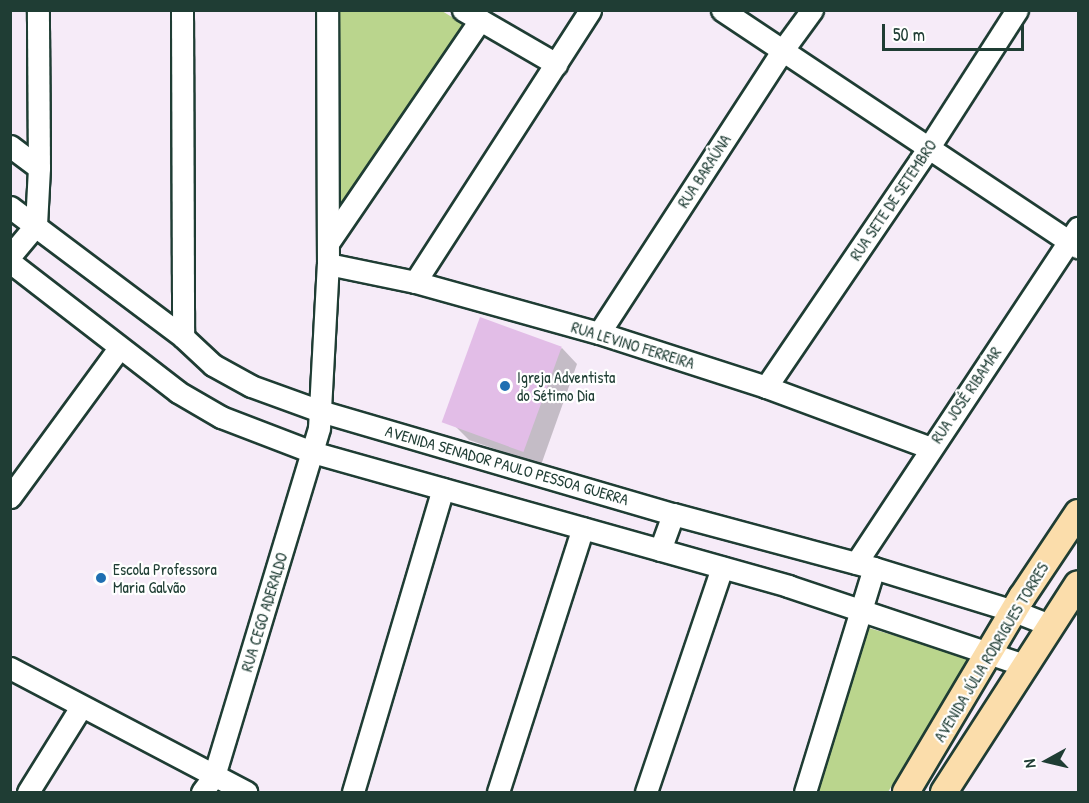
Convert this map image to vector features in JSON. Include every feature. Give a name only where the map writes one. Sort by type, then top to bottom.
[{"type":"main road","name":"AVENIDA JÚLIA RODRIGUES TORRES","points":[[906,792],[1014,611],[1078,513]]},
{"type":"main road","name":"AVENIDA JÚLIA RODRIGUES TORRES","points":[[944,792],[1052,626],[1077,592]]},
{"type":"street","points":[[10,256],[36,225],[39,168],[38,10]]},
{"type":"street","points":[[182,10],[183,337]]},
{"type":"street","name":"RUA CEGO ADERALDO","points":[[208,784],[312,452],[319,419],[328,254],[327,10]]},
{"type":"street","points":[[415,282],[590,10]]},
{"type":"street","points":[[722,10],[928,147],[1076,239]]},
{"type":"street","name":"RUA BARAÚNA","points":[[599,333],[782,51],[812,10]]},
{"type":"street","name":"RUA SETE DE SETEMBRO","points":[[766,387],[928,147],[1017,10]]},
{"type":"street","points":[[328,254],[472,15],[556,64]]},
{"type":"street","points":[[10,146],[39,168]]},
{"type":"street","name":"AVENIDA SENADOR PAULO PESSOA GUERRA","points":[[10,207],[183,337],[213,364],[234,378],[319,419],[865,565],[1014,611],[1052,626]]},
{"type":"street","name":"RUA JOSÉ RIBAMAR","points":[[806,792],[860,610],[865,565],[931,448],[1076,239]]},
{"type":"street","name":"RUA LEVINO FERREIRA","points":[[328,254],[415,282],[599,333],[766,387],[931,448]]},
{"type":"street","points":[[10,262],[178,392],[221,417],[312,452],[722,568],[860,610],[1027,666]]},
{"type":"street","points":[[10,497],[119,348]]},
{"type":"street","points":[[353,792],[443,489]]},
{"type":"street","points":[[660,550],[673,514]]},
{"type":"street","points":[[498,792],[583,528]]},
{"type":"street","points":[[646,792],[722,568]]},
{"type":"street","points":[[10,668],[81,707],[208,784],[246,792]]},
{"type":"street","points":[[28,792],[81,707]]},
{"type":"green space","points":[[337,11],[442,11],[465,25],[338,210]]},
{"type":"green space","points":[[862,626],[971,658],[888,792],[811,792]]},
{"type":"building","name":"Igreja Adventista do Sétimo Dia","points":[[480,317],[562,347],[523,452],[442,422]]},
{"type":"place","name":"Igreja Adventista do Sétimo Dia","points":[[505,386]]},
{"type":"place","name":"Escola Professora Maria Galvão","points":[[101,578]]}]
